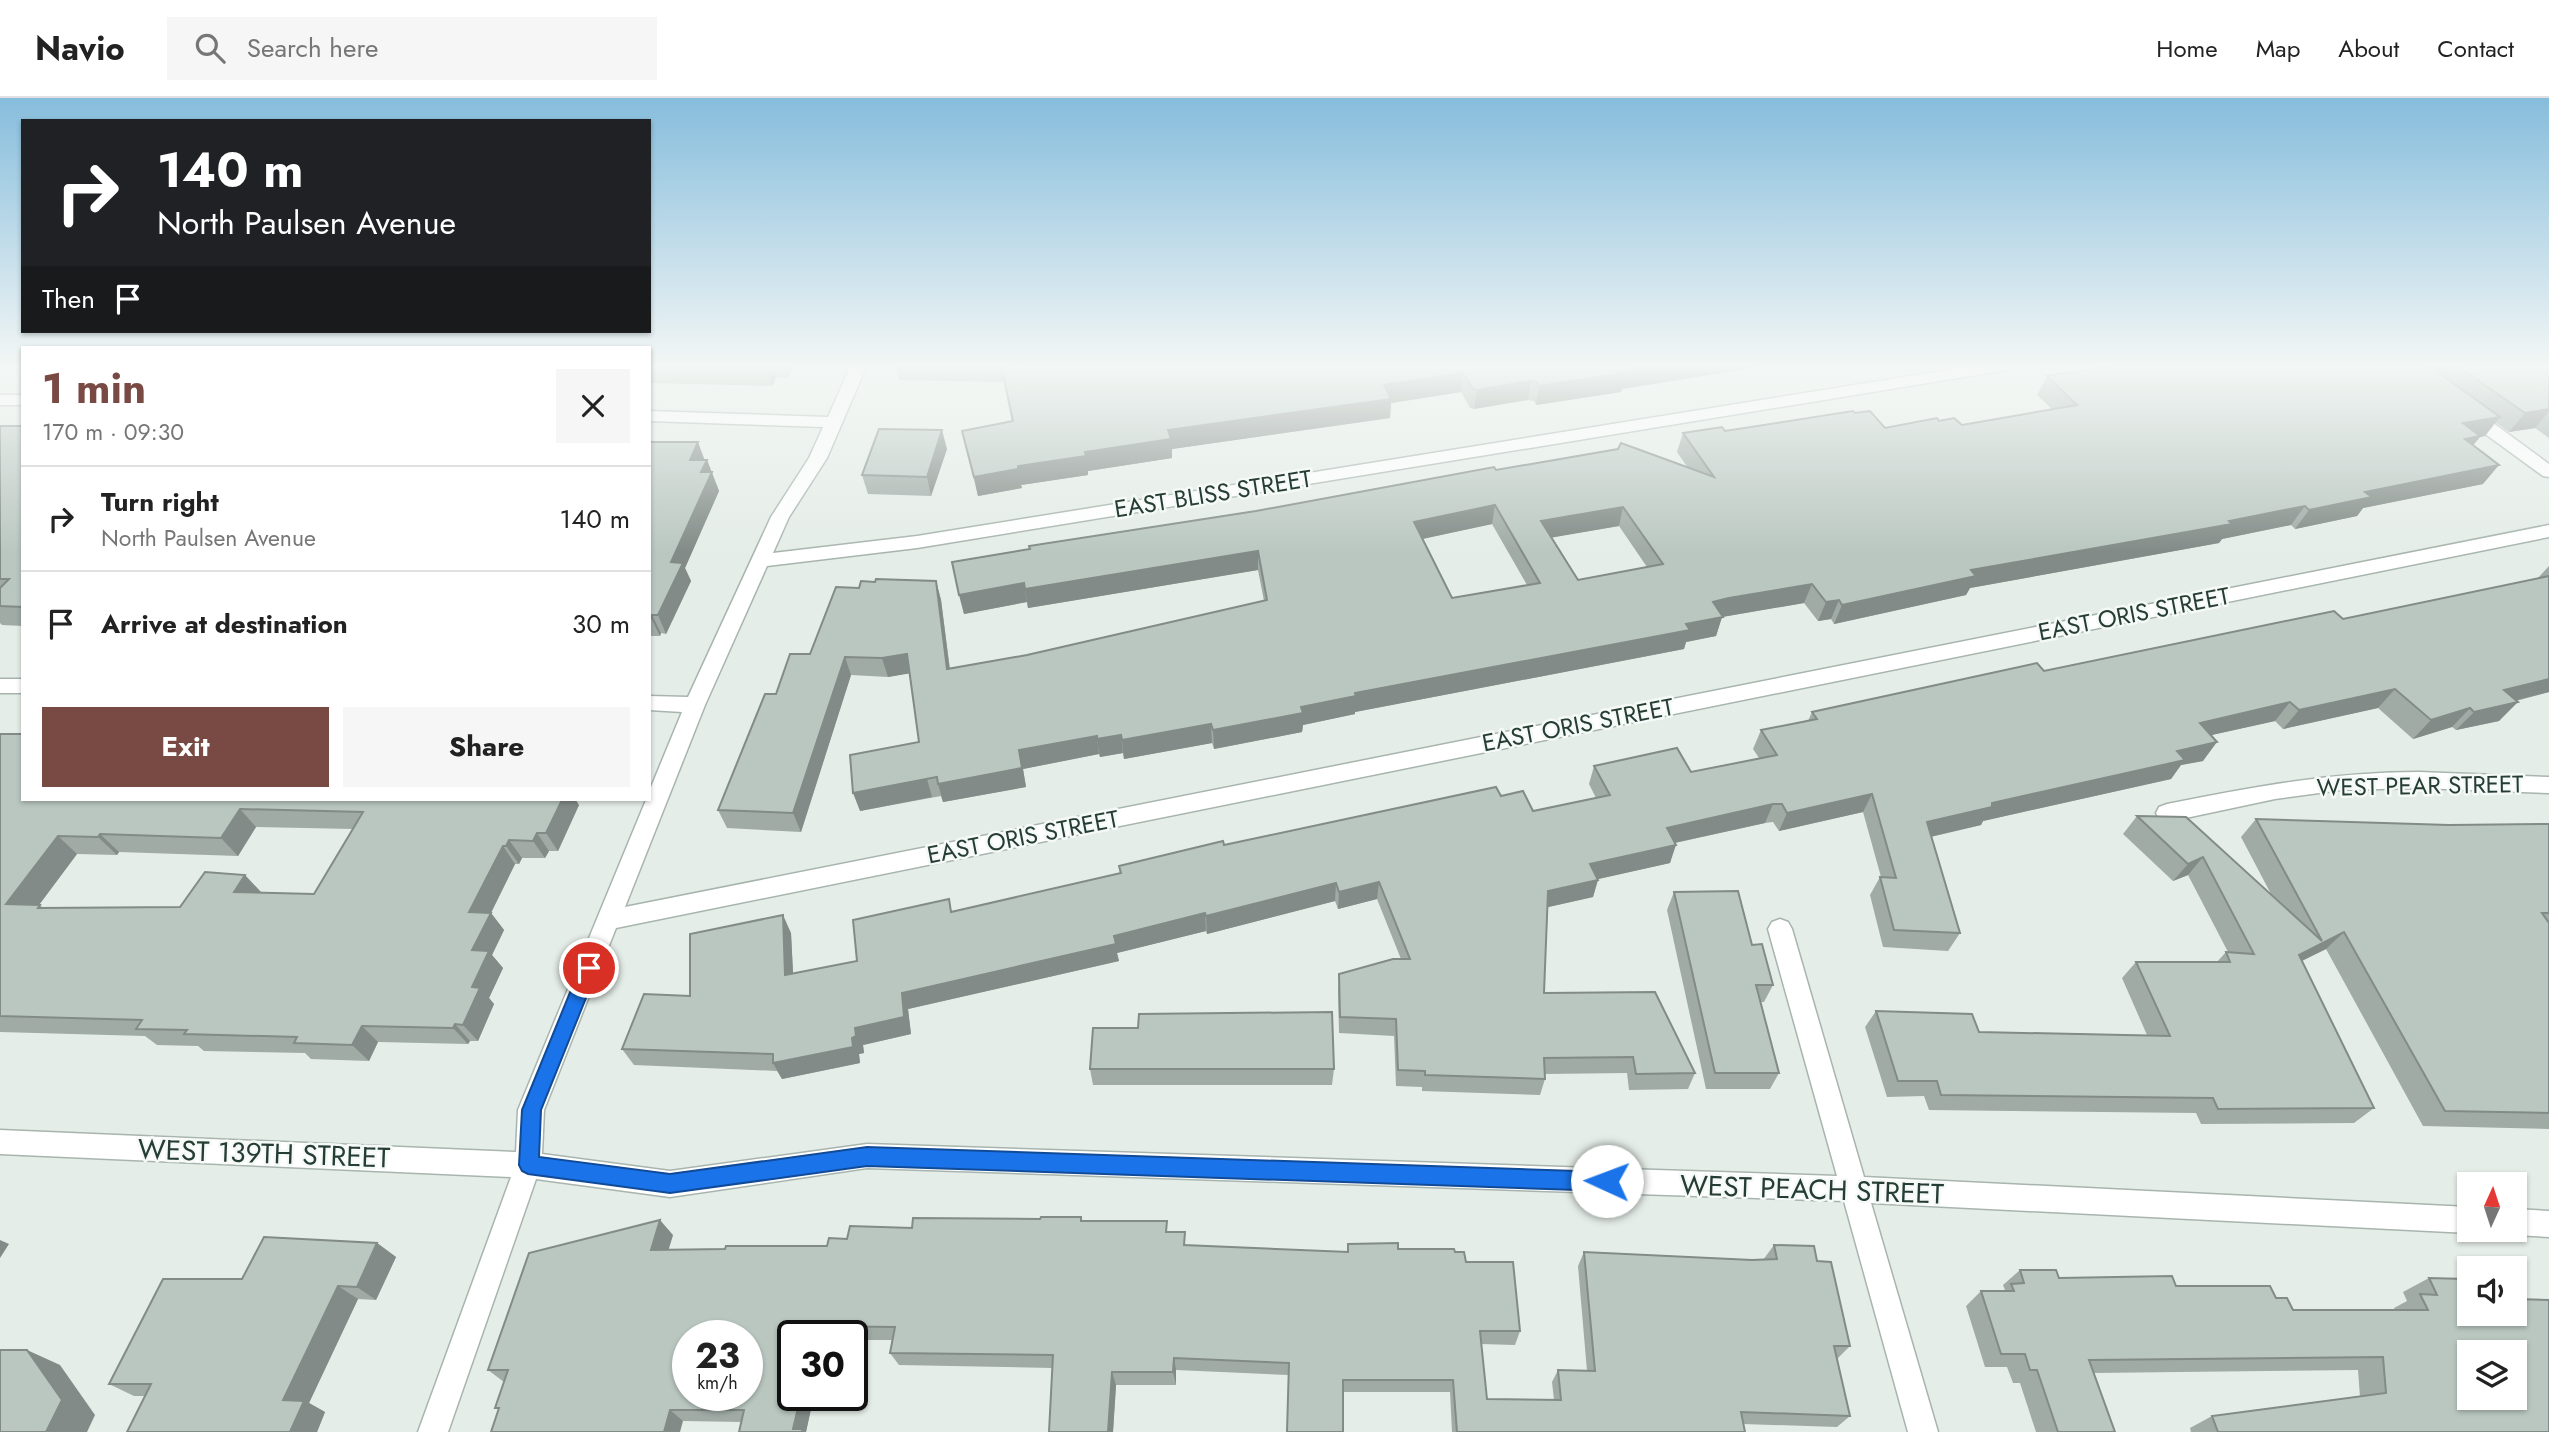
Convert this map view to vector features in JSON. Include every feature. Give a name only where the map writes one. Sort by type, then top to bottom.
[{"type":"street","points":[[433,1432],[528,1165],[531,1110],[695,705],[780,517],[818,458],[831,427]]},
{"type":"street","name":"EAST BLISS STREET","points":[[760,561],[917,542],[1624,427]]},
{"type":"street","points":[[2487,427],[2549,472]]},
{"type":"street","name":"EAST ORIS STREET","points":[[608,920],[2549,531]]},
{"type":"street","points":[[0,686],[21,686]]},
{"type":"street","points":[[651,703],[695,705]]},
{"type":"street","name":"WEST PEAR STREET","points":[[2167,813],[2237,798],[2340,782],[2442,781],[2549,785]]},
{"type":"street","points":[[1780,929],[1923,1432]]},
{"type":"street","name":"WEST 139TH STREET","points":[[0,1142],[528,1165]]},
{"type":"street","name":"WEST PEACH STREET","points":[[528,1165],[670,1184],[867,1156],[1854,1189],[2457,1219]]},
{"type":"street","points":[[2527,1223],[2549,1224]]},
{"type":"building","points":[[0,427],[21,427],[21,607],[0,606],[0,588],[9,579],[0,579]]},
{"type":"building","points":[[981,427],[1188,427],[1168,430],[1171,439],[1085,452],[1086,456],[1018,466],[1018,469],[974,477],[962,431]]},
{"type":"building","points":[[1720,427],[1725,431],[1749,427],[2469,427],[2480,436],[2465,439],[2499,465],[2365,492],[2372,497],[2309,510],[2305,506],[2229,521],[2232,524],[1971,570],[1976,576],[1842,605],[1839,600],[1826,602],[1812,584],[1729,598],[1713,602],[1723,617],[1686,624],[1690,630],[1355,693],[1356,696],[1301,707],[1303,713],[1213,730],[1211,724],[1122,740],[1121,735],[1097,739],[1097,736],[1019,750],[1022,768],[938,784],[937,777],[853,793],[850,755],[919,742],[907,654],[882,658],[845,657],[793,813],[718,810],[765,694],[776,694],[790,654],[810,654],[836,587],[859,588],[861,581],[875,582],[876,579],[936,581],[947,669],[1027,655],[1267,600],[1258,551],[1025,589],[1024,583],[959,595],[952,562],[1030,549],[1029,546],[1256,511],[1494,467],[1496,470],[1618,449],[1621,443],[1714,477],[1683,433]],"holes":[[[1495,505],[1540,583],[1452,598],[1414,522]],[[1623,507],[1663,564],[1578,580],[1541,521]]]},
{"type":"building","points":[[879,429],[942,430],[927,477],[862,475]]},
{"type":"building","points":[[651,442],[698,442],[690,460],[707,460],[701,472],[712,472],[671,562],[683,563],[658,615],[652,615],[651,618]]},
{"type":"building","points":[[2549,576],[2549,679],[2504,690],[2518,702],[2474,712],[2470,708],[2431,720],[2395,689],[2299,710],[2290,702],[2200,723],[2217,742],[2177,751],[2185,760],[1992,803],[1992,807],[1927,822],[1960,933],[1894,930],[1880,877],[1896,878],[1872,794],[1787,813],[1782,804],[1773,804],[1667,828],[1676,845],[1590,864],[1598,880],[1548,891],[1544,993],[1655,992],[1695,1073],[1636,1074],[1633,1057],[1544,1058],[1545,1079],[1425,1075],[1425,1071],[1398,1070],[1396,1019],[1340,1017],[1339,974],[1393,959],[1410,959],[1379,882],[1339,892],[1336,883],[1206,916],[1205,913],[1114,936],[1116,944],[902,993],[904,1017],[855,1028],[853,1047],[773,1063],[773,1054],[622,1049],[644,994],[690,996],[690,934],[783,915],[785,975],[857,961],[853,920],[949,899],[951,912],[1121,873],[1119,866],[1223,841],[1224,845],[1496,787],[1501,796],[1523,791],[1533,811],[1610,795],[1594,766],[1677,748],[1691,772],[1777,755],[1761,730],[1817,719],[1812,712],[2037,663],[2044,671],[2334,611],[2343,619]]},
{"type":"building","points":[[0,734],[21,734],[21,801],[562,801],[546,833],[537,833],[533,841],[509,840],[506,846],[503,846],[469,912],[491,913],[472,950],[489,951],[472,987],[480,988],[463,1025],[455,1024],[453,1028],[362,1026],[352,1045],[294,1043],[297,1037],[184,1034],[187,1030],[136,1029],[142,1020],[0,1016]],"holes":[[[240,809],[363,812],[314,894],[234,892],[245,875],[205,872],[180,907],[38,908],[40,905],[6,904],[58,836],[98,837],[100,834],[221,838]]]},
{"type":"building","points":[[2137,816],[2186,817],[2322,941],[2256,819],[2449,825],[2549,824],[2549,913],[2542,913],[2549,923],[2549,1113],[2445,1111],[2344,932],[2299,955],[2374,1108],[2218,1109],[2213,1098],[1941,1095],[1937,1081],[1898,1081],[1876,1011],[1972,1014],[1979,1032],[2170,1036],[2136,962],[2230,962],[2226,952],[2254,954],[2203,857],[2188,864]]},
{"type":"building","points":[[1738,891],[1752,945],[1762,944],[1773,985],[1756,985],[1779,1073],[1715,1073],[1674,892]]},
{"type":"building","points":[[1332,1012],[1334,1069],[1090,1069],[1093,1028],[1138,1028],[1139,1014]]},
{"type":"building","points":[[1081,1217],[1081,1221],[1167,1221],[1166,1232],[1185,1232],[1184,1245],[1348,1252],[1348,1244],[1398,1243],[1398,1249],[1454,1249],[1455,1252],[1464,1252],[1466,1262],[1513,1262],[1520,1331],[1480,1331],[1487,1399],[1561,1400],[1558,1370],[1595,1371],[1584,1252],[1752,1260],[1777,1259],[1774,1245],[1814,1246],[1817,1261],[1831,1262],[1850,1346],[1834,1346],[1850,1416],[1741,1412],[1745,1432],[1457,1432],[1453,1380],[1343,1380],[1343,1432],[1287,1432],[1289,1363],[1174,1358],[1173,1372],[1112,1372],[1108,1432],[1049,1432],[1053,1355],[890,1353],[895,1327],[868,1327],[868,1320],[777,1320],[777,1411],[797,1411],[793,1429],[802,1429],[802,1432],[739,1432],[744,1411],[763,1411],[763,1320],[672,1320],[672,1410],[664,1432],[491,1432],[499,1408],[495,1408],[508,1370],[488,1370],[529,1253],[660,1220],[651,1250],[725,1249],[726,1246],[827,1246],[829,1238],[847,1239],[850,1226],[912,1228],[913,1218]]},
{"type":"building","points":[[264,1237],[377,1243],[357,1287],[338,1286],[283,1400],[304,1401],[290,1432],[127,1432],[151,1384],[109,1384],[163,1279],[242,1279]]},
{"type":"building","points":[[2020,1270],[2056,1270],[2059,1278],[2172,1276],[2176,1286],[2270,1286],[2276,1298],[2287,1298],[2293,1310],[2428,1310],[2420,1294],[2437,1295],[2429,1278],[2457,1279],[2457,1326],[2527,1326],[2527,1299],[2549,1300],[2549,1432],[2218,1432],[2212,1416],[2386,1393],[2383,1357],[2089,1360],[2115,1432],[2058,1432],[2037,1370],[2030,1370],[2025,1354],[2001,1354],[1981,1291],[2014,1291],[2011,1284],[2024,1283]]},
{"type":"building","points":[[0,1350],[27,1350],[62,1400],[46,1432],[0,1432]]},
{"type":"route","points":[[589,968],[531,1110],[528,1165],[670,1184],[867,1156],[1607,1181]]}]
